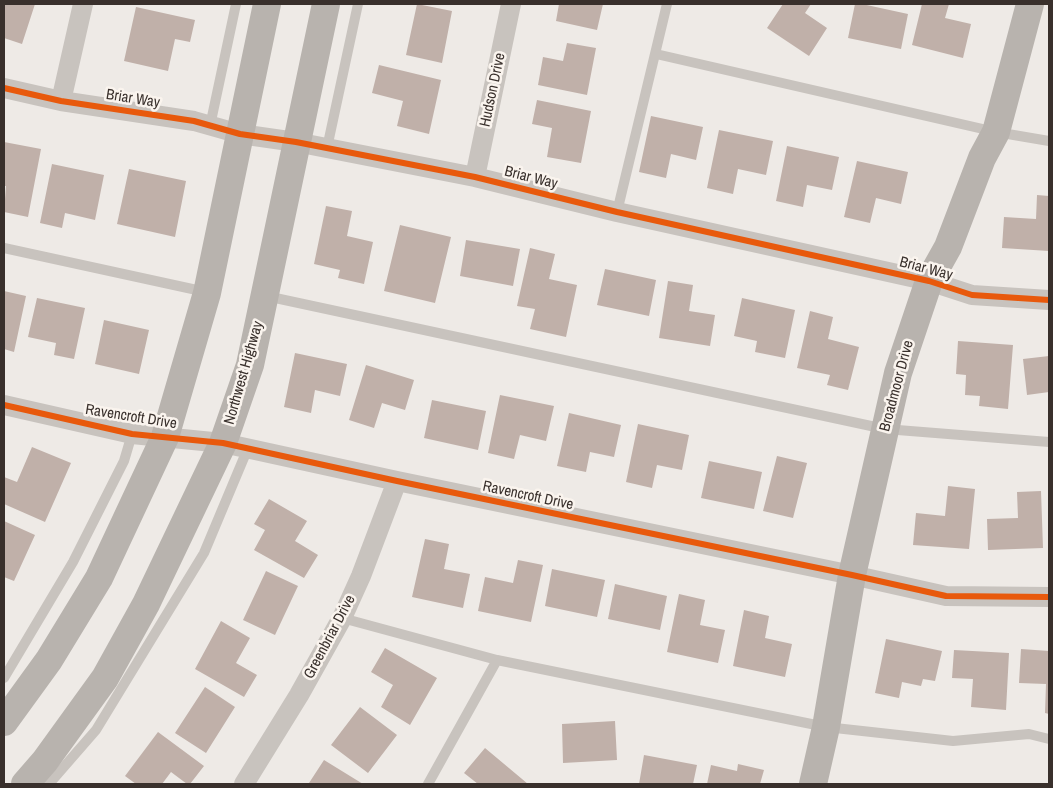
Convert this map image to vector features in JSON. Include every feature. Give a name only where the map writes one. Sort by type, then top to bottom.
[{"type":"main road","points":[[4,722],[49,660],[99,578],[165,437],[207,293],[267,4]]},
{"type":"main road","name":"Northwest Highway","points":[[25,784],[45,761],[105,678],[235,446],[250,365],[326,4]]},
{"type":"main road","name":"Broadmoor Drive","points":[[813,784],[826,727],[852,575],[898,373],[929,281],[948,247],[982,158],[996,132],[1030,4]]},
{"type":"street","points":[[61,101],[83,4]]},
{"type":"street","name":"Hudson Drive","points":[[475,177],[511,4]]},
{"type":"street","name":"Briar Way","points":[[4,88],[61,101],[194,121],[240,134],[296,142],[475,177],[617,212],[929,281],[972,295],[1049,300]]},
{"type":"street","name":"Ravencroft Drive","points":[[4,405],[132,434],[235,446],[946,596],[1049,597]]},
{"type":"street","name":"Greenbriar Drive","points":[[244,784],[299,695],[342,618],[361,576],[397,481]]},
{"type":"lane","points":[[210,126],[236,4]]},
{"type":"lane","points":[[327,148],[358,4]]},
{"type":"lane","points":[[617,212],[667,4]]},
{"type":"lane","points":[[656,54],[996,132],[1049,141]]},
{"type":"lane","points":[[4,248],[207,293]]},
{"type":"lane","points":[[266,296],[885,429],[1049,442]]},
{"type":"lane","points":[[4,678],[74,562],[124,461],[132,434]]},
{"type":"lane","points":[[49,784],[96,730],[204,553],[235,446]]},
{"type":"lane","points":[[342,618],[496,660],[826,727],[953,741],[1029,734],[1049,738]]},
{"type":"lane","points":[[428,784],[496,660]]},
{"type":"building","points":[[4,4],[35,4],[22,44],[4,38]]},
{"type":"building","points":[[417,4],[452,11],[442,63],[406,55]]},
{"type":"building","points":[[559,4],[603,4],[597,30],[556,21]]},
{"type":"building","points":[[783,4],[811,4],[805,13],[827,28],[809,56],[767,28]]},
{"type":"building","points":[[855,4],[908,14],[901,49],[848,38]]},
{"type":"building","points":[[922,4],[949,4],[945,18],[971,24],[963,58],[912,45]]},
{"type":"building","points":[[136,7],[195,20],[190,42],[175,39],[168,71],[124,61]]},
{"type":"building","points":[[567,43],[596,48],[587,95],[538,85],[543,57],[563,61]]},
{"type":"building","points":[[379,65],[441,80],[429,134],[397,126],[403,101],[372,93]]},
{"type":"building","points":[[537,100],[591,111],[581,163],[547,157],[552,128],[532,124]]},
{"type":"building","points":[[651,116],[703,127],[696,160],[671,154],[666,178],[639,172]]},
{"type":"building","points":[[719,130],[773,141],[766,175],[738,169],[733,194],[707,188]]},
{"type":"building","points":[[4,142],[41,149],[28,217],[4,212],[6,186],[4,186]]},
{"type":"building","points":[[787,146],[839,157],[832,190],[807,185],[803,207],[776,201]]},
{"type":"building","points":[[857,161],[908,172],[901,204],[876,198],[870,223],[844,217]]},
{"type":"building","points":[[52,164],[104,175],[95,220],[65,213],[62,228],[40,223]]},
{"type":"building","points":[[129,169],[186,181],[175,237],[117,224]]},
{"type":"building","points":[[1037,195],[1049,196],[1049,251],[1002,248],[1004,217],[1036,219]]},
{"type":"building","points":[[326,206],[352,211],[347,236],[373,242],[364,284],[338,278],[340,270],[314,264]]},
{"type":"building","points":[[400,225],[451,237],[435,303],[384,291]]},
{"type":"building","points":[[466,240],[520,249],[513,286],[460,276]]},
{"type":"building","points":[[530,248],[555,254],[549,279],[577,285],[566,337],[530,329],[535,309],[517,306]]},
{"type":"building","points":[[605,269],[656,280],[649,316],[597,305]]},
{"type":"building","points":[[668,281],[693,285],[689,311],[715,315],[710,346],[659,338]]},
{"type":"building","points":[[4,291],[26,296],[14,352],[4,349]]},
{"type":"building","points":[[37,298],[85,308],[74,359],[54,355],[56,343],[28,337]]},
{"type":"building","points":[[742,298],[795,310],[785,358],[755,352],[757,341],[734,336]]},
{"type":"building","points":[[810,311],[833,317],[828,339],[859,347],[848,390],[827,385],[830,375],[797,368]]},
{"type":"building","points":[[104,320],[149,330],[139,374],[95,364]]},
{"type":"building","points":[[958,341],[1013,345],[1008,409],[979,406],[980,396],[965,395],[966,375],[956,374]]},
{"type":"building","points":[[295,353],[347,364],[340,396],[315,390],[311,413],[284,407]]},
{"type":"building","points":[[1049,356],[1049,392],[1027,395],[1023,359]]},
{"type":"building","points":[[366,365],[414,380],[405,410],[382,403],[374,428],[349,420]]},
{"type":"building","points":[[500,395],[554,406],[546,441],[520,435],[514,459],[488,453]]},
{"type":"building","points":[[432,400],[486,411],[478,450],[424,438]]},
{"type":"building","points":[[569,413],[621,425],[614,457],[590,452],[586,472],[557,466]]},
{"type":"building","points":[[638,424],[689,435],[682,470],[657,465],[652,488],[626,482]]},
{"type":"building","points":[[32,447],[71,463],[45,522],[4,504],[4,477],[17,482]]},
{"type":"building","points":[[777,456],[807,463],[793,518],[763,511]]},
{"type":"building","points":[[709,461],[762,472],[754,509],[701,498]]},
{"type":"building","points":[[948,486],[975,489],[969,549],[913,545],[916,513],[945,516]]},
{"type":"building","points":[[1041,491],[1043,548],[988,550],[987,519],[1018,518],[1017,492]]},
{"type":"building","points":[[269,499],[307,521],[295,541],[318,555],[304,578],[254,550],[265,530],[254,524]]},
{"type":"building","points":[[4,521],[35,535],[14,581],[4,577]]},
{"type":"building","points":[[425,539],[449,544],[444,569],[470,574],[463,608],[412,597]]},
{"type":"building","points":[[518,560],[543,565],[531,622],[478,611],[485,577],[513,583]]},
{"type":"building","points":[[552,569],[605,580],[597,617],[545,606]]},
{"type":"building","points":[[266,571],[298,586],[275,635],[243,620]]},
{"type":"building","points":[[615,584],[667,596],[660,630],[608,619]]},
{"type":"building","points":[[679,594],[705,600],[700,625],[725,630],[718,663],[667,652]]},
{"type":"building","points":[[744,610],[769,616],[765,638],[792,644],[785,677],[733,666]]},
{"type":"building","points":[[221,621],[250,638],[236,663],[257,675],[244,697],[195,669]]},
{"type":"building","points":[[886,639],[942,651],[935,681],[923,679],[921,686],[902,682],[899,698],[875,693]]},
{"type":"building","points":[[385,648],[437,678],[410,725],[381,707],[393,685],[371,672]]},
{"type":"building","points":[[1021,649],[1049,651],[1049,714],[1045,713],[1046,684],[1019,683]]},
{"type":"building","points":[[954,650],[1009,653],[1006,710],[971,707],[973,679],[952,678]]},
{"type":"building","points":[[205,687],[235,707],[206,753],[175,733]]},
{"type":"building","points":[[360,707],[397,735],[368,773],[331,745]]},
{"type":"building","points":[[615,721],[617,760],[563,763],[562,724]]},
{"type":"building","points":[[158,732],[204,766],[190,784],[187,784],[171,772],[162,784],[136,784],[125,776]]},
{"type":"building","points":[[485,748],[528,784],[478,784],[464,773]]},
{"type":"building","points":[[644,755],[697,765],[693,784],[639,784]]},
{"type":"building","points":[[324,760],[363,784],[309,783]]},
{"type":"building","points":[[738,764],[764,770],[760,784],[707,784],[711,765],[737,771]]},
{"type":"cycle path","points":[[4,88],[61,101],[194,121],[240,134],[296,142],[475,177],[617,212],[929,281],[972,295],[1049,300]]},
{"type":"cycle path","points":[[4,405],[132,434],[223,443],[946,596],[1049,597]]}]
